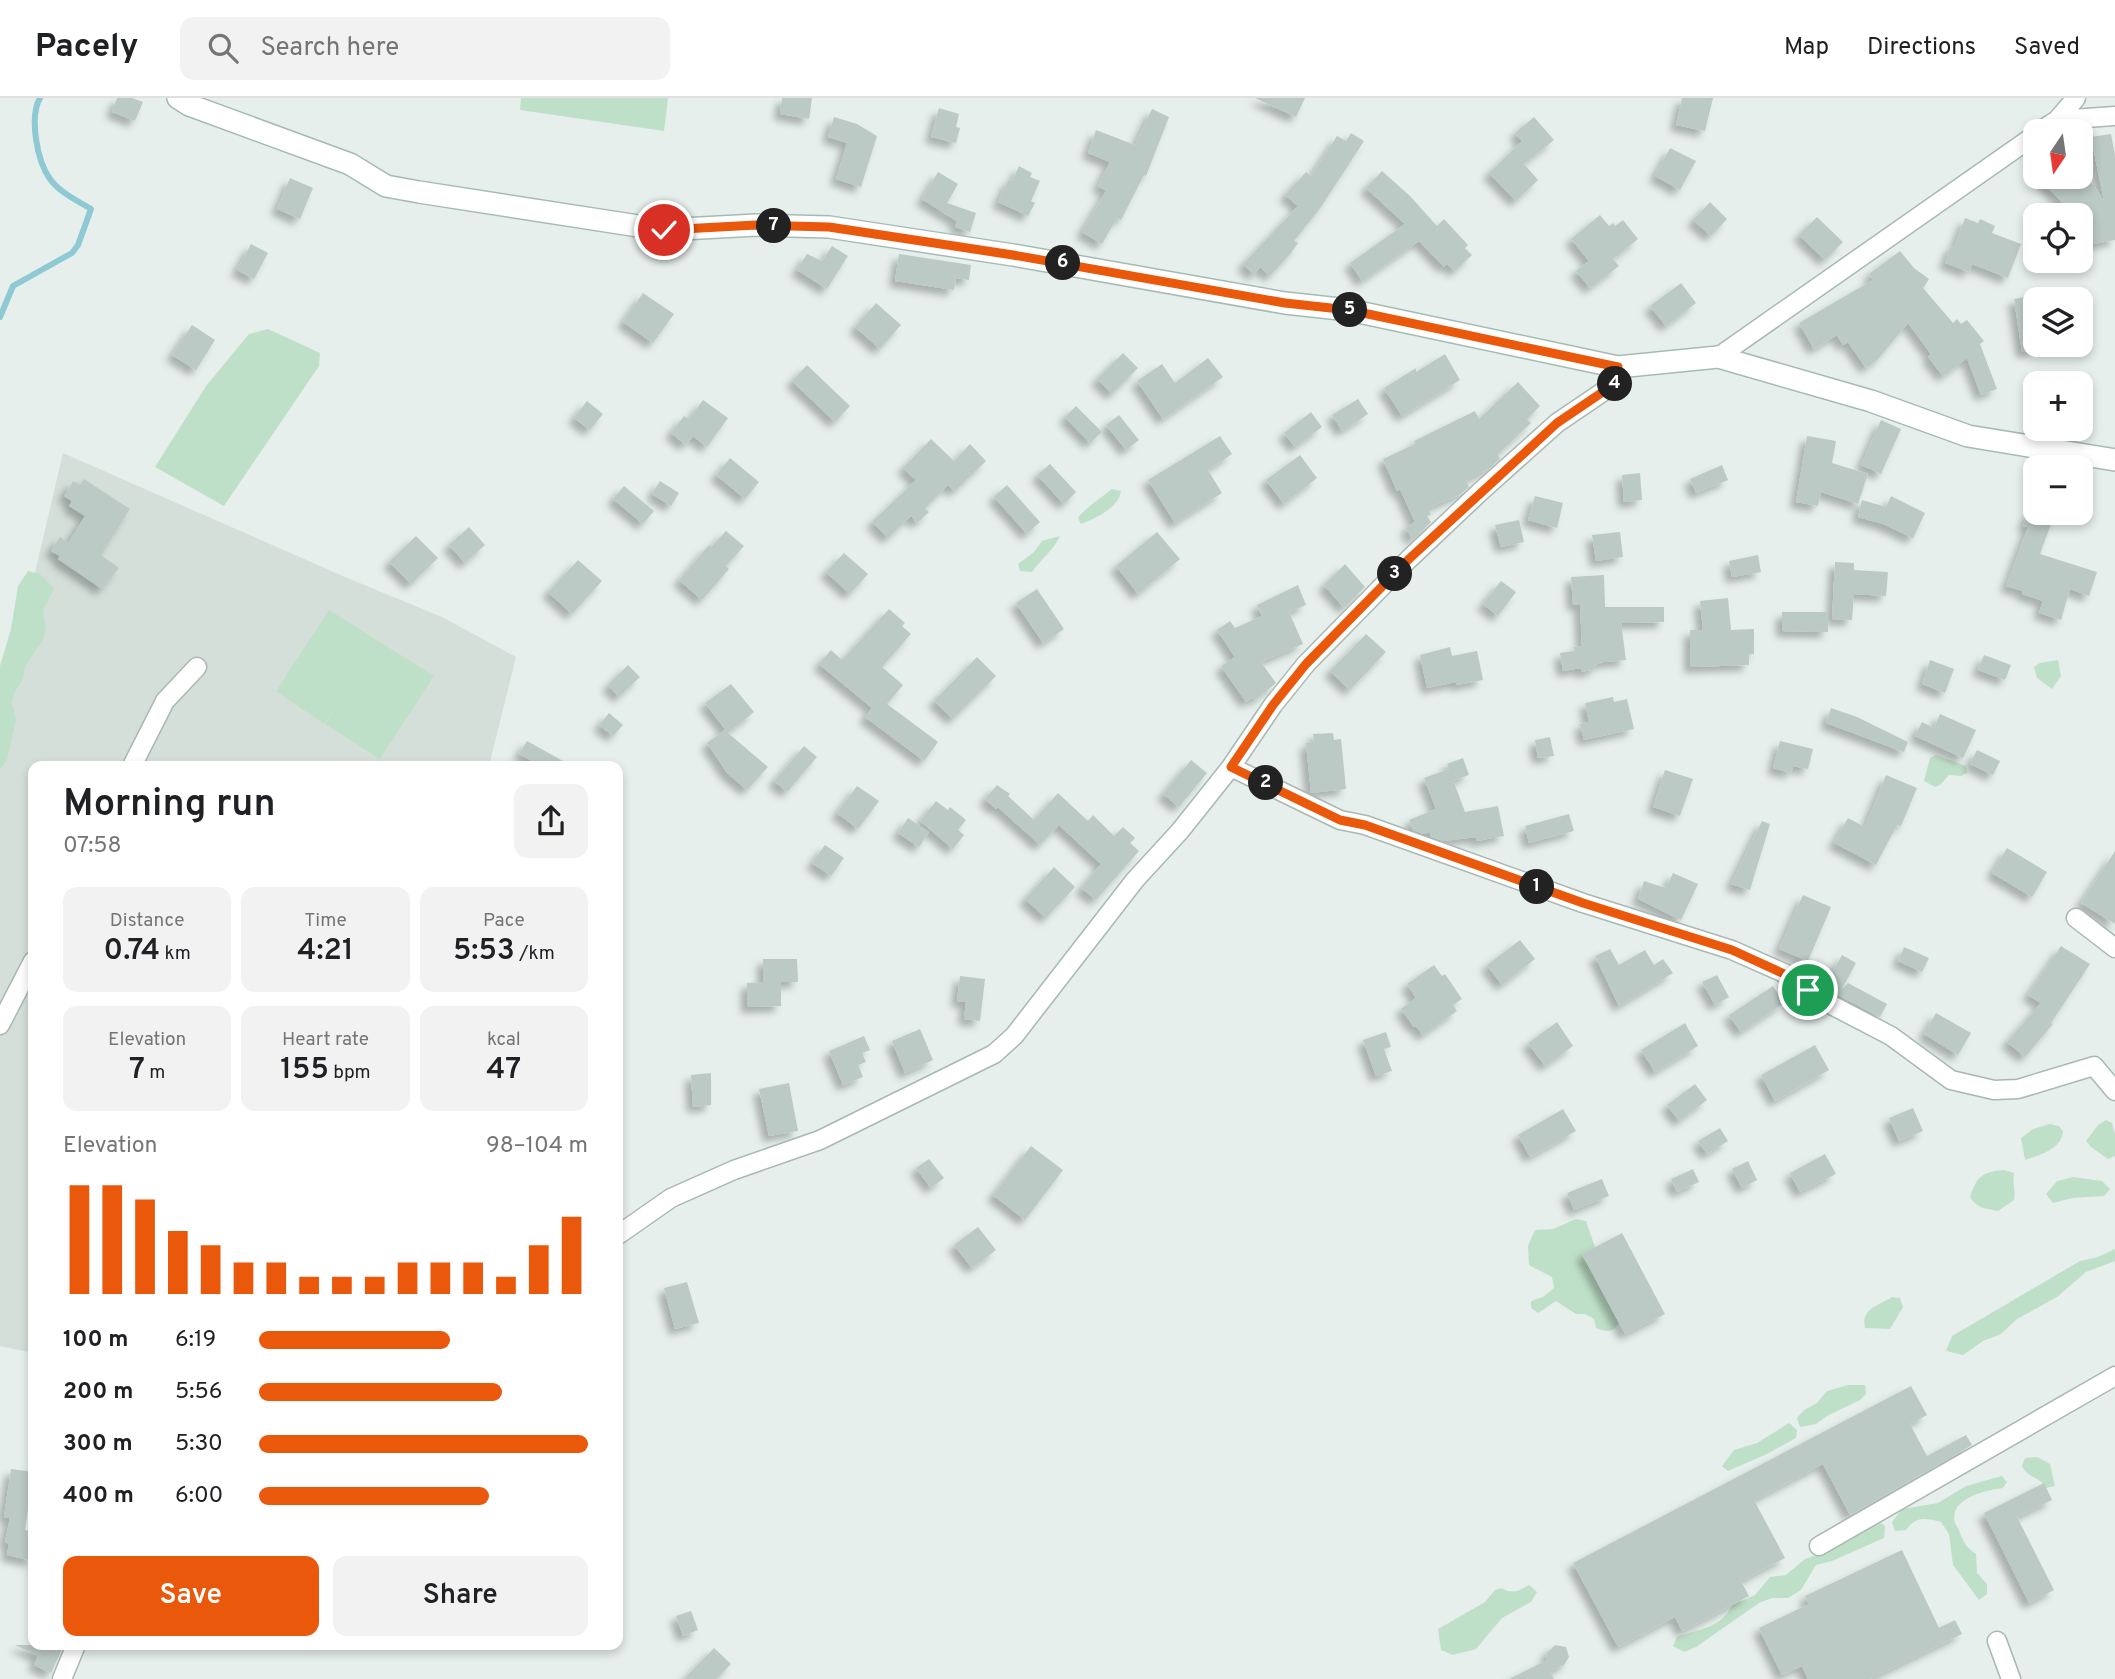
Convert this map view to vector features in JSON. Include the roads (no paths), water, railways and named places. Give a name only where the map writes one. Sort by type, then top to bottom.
[{"type":"street","points":[[178,98],[189,105],[350,164],[386,186],[664,230],[756,225],[817,226],[900,236],[1285,303],[1349,310],[1618,367],[1718,356],[1871,401],[1968,436],[2115,460]]},
{"type":"street","points":[[2058,119],[2076,98]]},
{"type":"street","points":[[2072,119],[2115,116]]},
{"type":"street","points":[[1718,356],[2023,143]]},
{"type":"street","points":[[623,1232],[671,1198],[734,1170],[820,1140],[994,1054],[1014,1036],[1118,901],[1180,831],[1231,767],[1273,705],[1306,664],[1409,559],[1480,492],[1557,423],[1616,383],[1618,367]]},
{"type":"street","points":[[135,761],[165,701],[197,667]]},
{"type":"street","points":[[1231,767],[1340,820],[1365,825],[1583,903],[1732,950],[1793,978],[1820,999],[1891,1036],[1951,1080],[1994,1090],[2018,1089],[2094,1066],[2115,1091]]},
{"type":"street","points":[[2076,918],[2115,948]]},
{"type":"street","points":[[0,1025],[28,971]]},
{"type":"street","points":[[1819,1546],[2115,1376]]},
{"type":"street","points":[[1997,1641],[2011,1679]]},
{"type":"street","points":[[62,1679],[74,1650]]},
{"type":"waterway","points":[[0,317],[13,286],[72,253],[78,245],[91,209],[58,188],[45,171],[38,150],[35,127],[40,98]]}]
